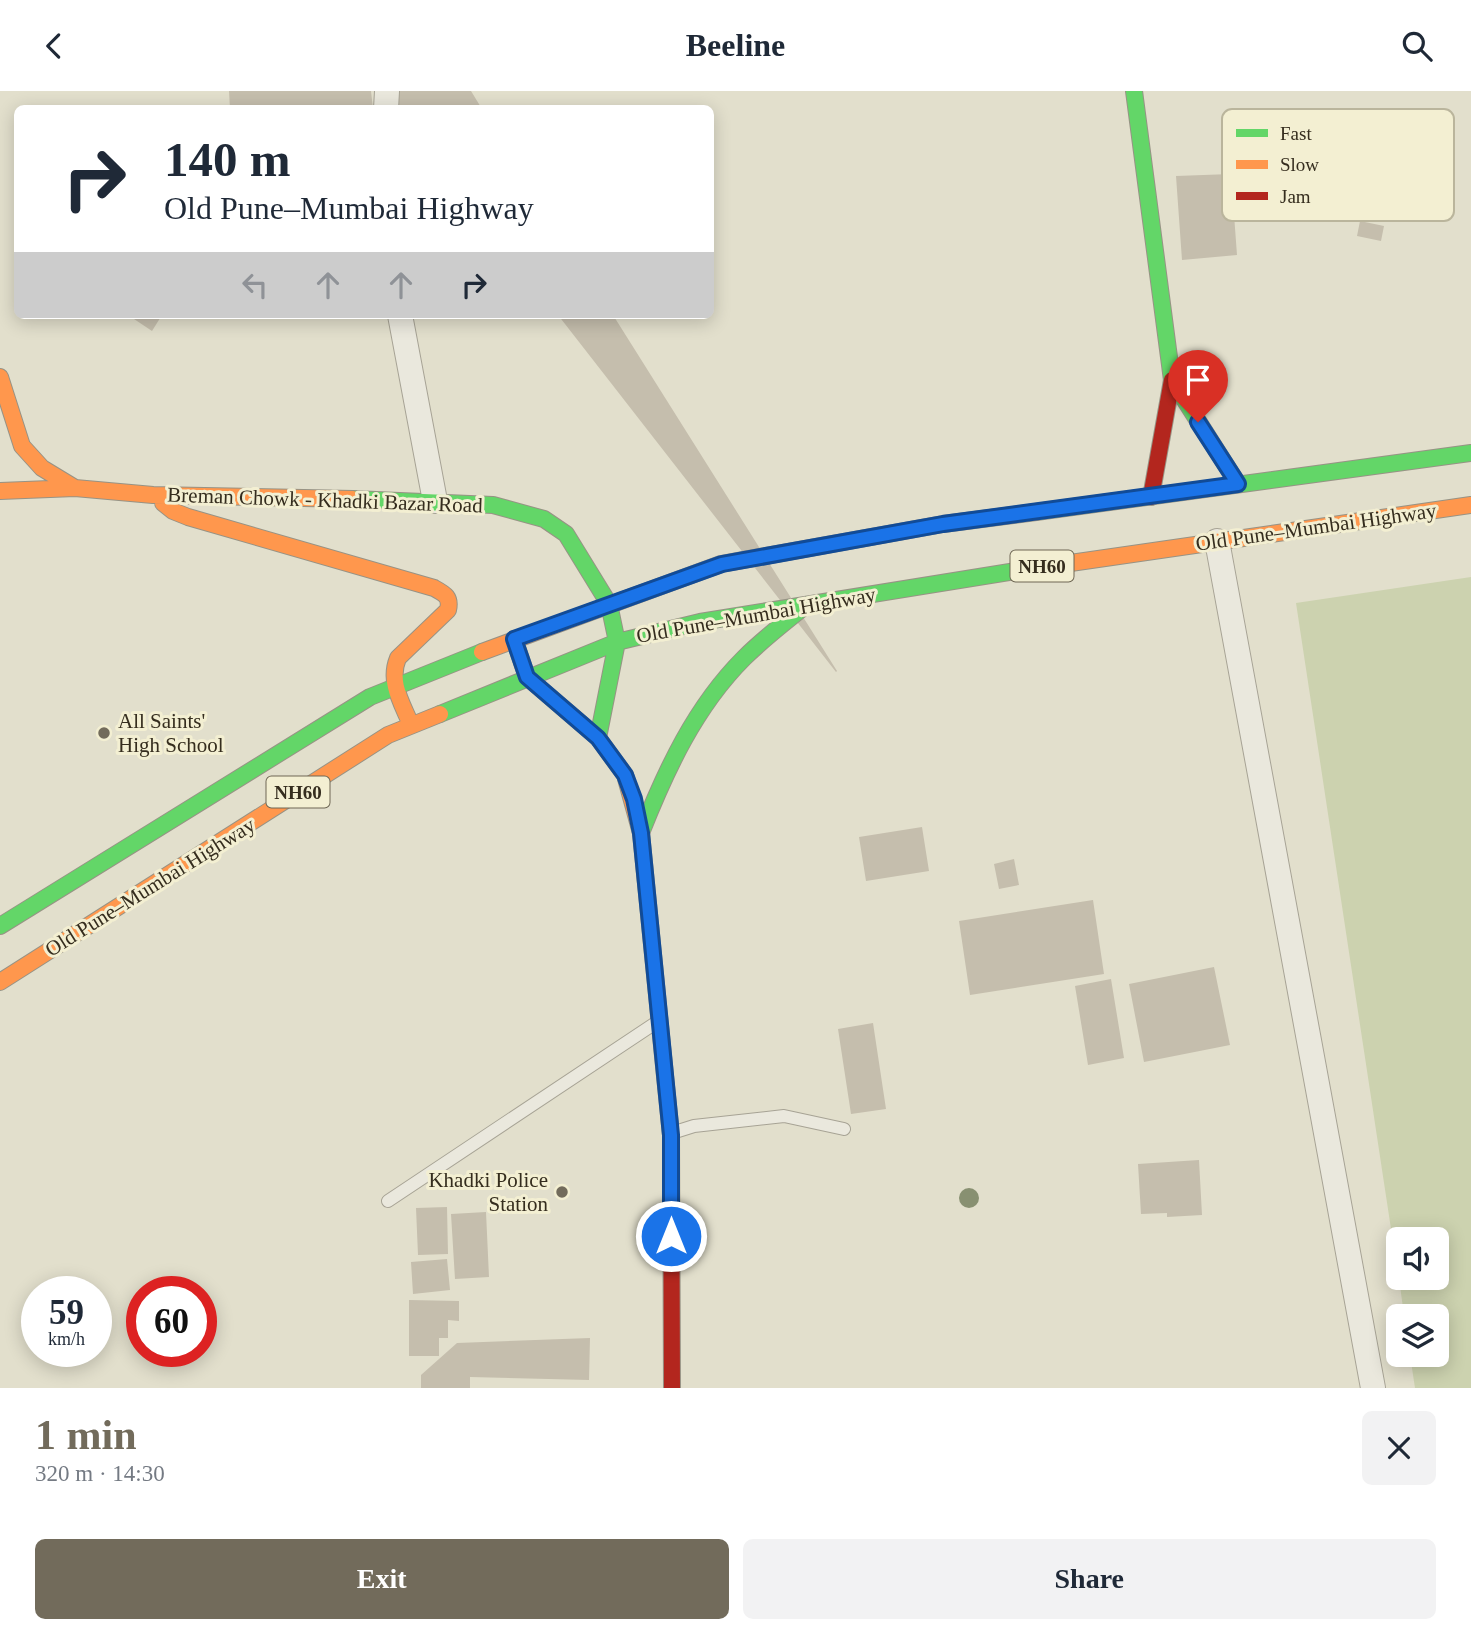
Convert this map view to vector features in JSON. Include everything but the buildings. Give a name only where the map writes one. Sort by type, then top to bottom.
[{"type":"main road","points":[[1133,91],[1172,380],[1150,497]]},
{"type":"main road","points":[[0,377],[22,446],[43,468],[75,488]]},
{"type":"main road","points":[[1172,380],[1238,484]]},
{"type":"main road","name":"Old Pune–Mumbai Highway","points":[[0,926],[370,697],[514,639],[722,564],[943,524],[1471,453]]},
{"type":"main road","name":"Breman Chowk - Khadki Bazar Road","points":[[0,491],[75,488],[153,495],[435,501],[493,505],[544,519],[566,534],[608,604],[617,642],[598,738]]},
{"type":"main road","name":"Breman Chowk - Khadki Bazar Road","points":[[153,495],[173,511],[188,517],[434,588],[447,595],[450,602],[447,610],[393,666],[392,677],[396,686]]},
{"type":"main road","name":"Old Pune–Mumbai Highway","points":[[0,982],[388,735],[617,642],[649,632],[737,614],[805,606],[972,576],[1471,505]]},
{"type":"main road","points":[[641,833],[677,748],[708,700],[737,664],[805,606]]},
{"type":"main road","points":[[514,639],[527,677],[598,738],[625,775],[634,799],[641,833],[671,1133],[672,1388]]},
{"type":"main road","points":[[396,686],[411,725]]},
{"type":"street","points":[[401,319],[435,501]]},
{"type":"street","points":[[1217,541],[1373,1388]]},
{"type":"lane","points":[[388,1201],[660,1020]]},
{"type":"lane","points":[[671,1133],[694,1126],[784,1117],[844,1129]]},
{"type":"green space","points":[[1471,577],[1471,1388],[1415,1388],[1412,1367],[1449,1367],[1449,1304],[1402,1304],[1401,1290],[1449,1290],[1449,1227],[1391,1227],[1296,603]]},
{"type":"traffic: fast","points":[[1134,91],[1172,380],[1238,484]]},
{"type":"traffic: fast","points":[[1036,512],[1471,453]]},
{"type":"traffic: fast","points":[[353,499],[493,505],[544,519],[566,534],[609,604],[617,642],[598,738]]},
{"type":"traffic: fast","points":[[440,714],[617,642],[700,622],[1022,570]]},
{"type":"traffic: fast","points":[[641,833],[672,763],[696,718],[711,697],[751,651],[805,606]]},
{"type":"traffic: fast","points":[[0,926],[370,697],[482,652]]},
{"type":"traffic: slow","points":[[0,377],[22,446],[42,468],[75,488],[153,495],[353,499]]},
{"type":"traffic: slow","points":[[0,491],[75,488]]},
{"type":"traffic: slow","points":[[163,503],[188,517],[434,588],[444,594],[449,602],[448,610],[398,658],[395,667],[397,692],[411,725]]},
{"type":"traffic: slow","points":[[1022,570],[1471,505]]},
{"type":"traffic: slow","points":[[482,652],[721,564],[943,524],[1036,512]]},
{"type":"traffic: slow","points":[[514,639],[527,677],[598,738],[625,775],[641,833],[666,1086]]},
{"type":"traffic: slow","points":[[0,982],[388,735],[440,714]]},
{"type":"traffic: jam","points":[[1151,497],[1172,380]]},
{"type":"traffic: jam","points":[[666,1086],[671,1135],[672,1388]]},
{"type":"place","name":"All Saints' High School","points":[[104,733]]},
{"type":"place","name":"Khadki Police Station","points":[[562,1192]]},
{"type":"route","points":[[671,1236],[671,1135],[641,833],[634,799],[625,775],[598,738],[527,677],[514,639],[722,564],[943,524],[1238,484],[1198,422]]}]
